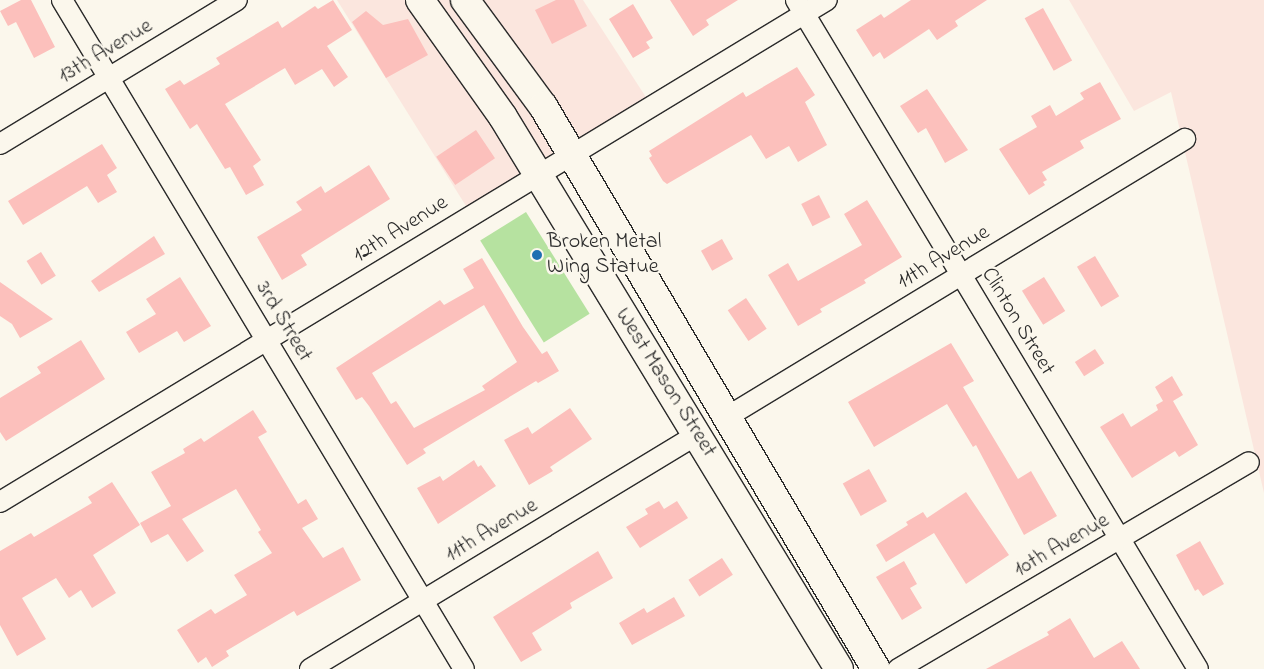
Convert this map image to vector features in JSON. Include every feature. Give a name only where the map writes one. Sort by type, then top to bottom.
[{"type":"main road","name":"West Mason Street","points":[[420,0],[503,117],[536,174],[698,434],[839,669]]},
{"type":"main road","name":"West Mason Street","points":[[465,0],[525,79],[571,153],[876,669]]},
{"type":"street","name":"3rd Street","points":[[62,0],[464,669]]},
{"type":"street","name":"13th Avenue","points":[[0,144],[237,0]]},
{"type":"street","name":"12th Avenue","points":[[0,502],[571,153],[800,7],[828,0]]},
{"type":"street","name":"Clinton Street","points":[[800,7],[1198,669]]},
{"type":"street","name":"11th Avenue","points":[[727,417],[1185,139]]},
{"type":"street","name":"11th Avenue","points":[[310,669],[698,434]]},
{"type":"street","name":"10th Avenue","points":[[898,669],[1249,462]]},
{"type":"shaded area","points":[[337,0],[583,0],[651,105],[471,214]]},
{"type":"shaded area","points":[[1069,0],[1264,0],[1264,493],[1171,92],[1134,111]]},
{"type":"green space","points":[[526,212],[590,314],[544,342],[480,241]]},
{"type":"building","points":[[21,0],[31,0],[55,47],[34,58],[16,22],[8,26],[0,11]]},
{"type":"building","points":[[333,0],[352,30],[327,46],[348,77],[334,87],[322,69],[295,85],[285,68],[225,104],[261,160],[253,166],[264,185],[246,195],[230,167],[225,169],[197,124],[190,129],[165,89],[180,80],[184,85],[220,64],[216,58],[278,21],[282,28],[315,6],[318,9]]},
{"type":"building","points":[[556,0],[574,0],[587,26],[552,44],[535,10]]},
{"type":"building","points":[[670,0],[738,0],[706,20],[709,25],[693,36]]},
{"type":"building","points":[[911,0],[987,0],[955,21],[958,26],[937,40],[929,29],[884,59],[880,52],[873,57],[856,30],[881,14],[884,18]]},
{"type":"building","points":[[633,4],[653,38],[646,42],[650,48],[633,58],[609,19]]},
{"type":"building","points":[[1043,8],[1072,60],[1054,71],[1025,18]]},
{"type":"building","points":[[366,11],[383,25],[408,19],[428,55],[386,78],[352,22]]},
{"type":"building","points":[[797,67],[815,95],[805,102],[827,145],[798,162],[789,146],[766,159],[751,135],[667,184],[663,181],[649,158],[652,156],[649,151],[743,92],[746,97]]},
{"type":"building","points":[[1100,82],[1121,119],[1080,141],[1084,148],[1042,172],[1047,180],[1043,182],[1045,185],[1029,195],[999,149],[1037,127],[1031,116],[1050,105],[1056,116],[1084,99],[1080,93]]},
{"type":"building","points":[[927,89],[968,150],[945,163],[926,128],[918,133],[900,106]]},
{"type":"building","points":[[476,130],[495,158],[455,185],[436,157]]},
{"type":"building","points":[[102,144],[117,168],[107,175],[117,192],[98,203],[87,186],[23,225],[8,201]]},
{"type":"building","points":[[369,165],[390,199],[301,255],[307,265],[282,280],[257,237],[302,210],[296,202],[321,186],[325,193]]},
{"type":"building","points":[[819,195],[830,217],[813,226],[801,204]]},
{"type":"building","points":[[867,200],[902,257],[864,280],[866,283],[820,309],[822,312],[798,326],[768,275],[788,263],[798,281],[862,245],[844,214]]},
{"type":"building","points":[[154,236],[165,254],[99,292],[91,281]]},
{"type":"building","points":[[722,239],[733,259],[712,271],[701,251]]},
{"type":"building","points":[[41,252],[56,276],[41,285],[27,261]]},
{"type":"building","points":[[1095,256],[1119,296],[1101,307],[1077,267]]},
{"type":"building","points":[[482,258],[523,327],[542,354],[547,351],[559,371],[538,383],[536,381],[423,449],[426,453],[407,465],[369,406],[362,397],[356,400],[336,368],[440,300],[444,305],[474,288],[463,269]],"holes":[[[484,305],[517,362],[482,386],[485,390],[414,428],[396,401],[391,404],[372,373]]]},
{"type":"building","points":[[180,277],[211,326],[184,342],[177,331],[139,353],[126,332],[156,314],[146,299]]},
{"type":"building","points":[[1044,277],[1065,311],[1043,325],[1022,291]]},
{"type":"building","points":[[0,282],[53,319],[20,338],[12,324],[0,316]]},
{"type":"building","points":[[746,298],[767,329],[748,341],[728,310]]},
{"type":"building","points":[[81,340],[105,379],[6,441],[0,432],[0,398],[41,373],[37,367]]},
{"type":"building","points":[[951,343],[974,381],[963,387],[1018,479],[1031,471],[1057,516],[1024,535],[976,445],[973,447],[947,404],[874,447],[848,402]]},
{"type":"building","points":[[1095,349],[1104,363],[1084,376],[1075,362]]},
{"type":"building","points":[[1172,376],[1183,395],[1173,401],[1198,445],[1179,457],[1175,451],[1132,478],[1100,427],[1123,413],[1131,427],[1158,410],[1156,405],[1163,401],[1155,387]]},
{"type":"building","points":[[570,408],[592,439],[550,467],[553,471],[529,485],[504,440],[528,427],[532,434]]},
{"type":"building","points":[[253,410],[267,432],[258,437],[298,504],[306,499],[318,519],[302,528],[323,558],[343,547],[361,580],[297,616],[294,611],[226,651],[229,656],[212,667],[206,657],[198,663],[177,630],[211,609],[215,614],[247,595],[234,575],[272,553],[258,532],[261,530],[236,489],[182,519],[204,551],[187,562],[168,534],[151,543],[140,523],[171,506],[151,472],[185,453],[183,449],[201,438],[204,442]]},
{"type":"building","points":[[474,460],[478,467],[481,465],[496,486],[438,524],[417,488],[440,476],[443,481]]},
{"type":"building","points":[[869,469],[887,501],[861,516],[843,484]]},
{"type":"building","points":[[112,482],[140,525],[93,555],[116,593],[92,608],[81,590],[69,598],[56,578],[22,598],[46,639],[17,656],[0,625],[0,551],[31,533],[34,537],[92,503],[88,497]]},
{"type":"building","points":[[966,492],[1009,555],[966,584],[934,533],[886,562],[876,545],[908,525],[906,522],[923,512],[927,518]]},
{"type":"building","points":[[659,501],[664,509],[677,501],[688,518],[640,548],[626,527],[648,514],[645,509]]},
{"type":"building","points":[[1200,541],[1224,584],[1203,596],[1198,589],[1195,591],[1176,555]]},
{"type":"building","points":[[598,551],[613,578],[570,603],[572,608],[532,633],[542,650],[521,662],[493,617]]},
{"type":"building","points":[[722,558],[733,575],[699,597],[688,580]]},
{"type":"building","points":[[904,561],[917,584],[910,588],[922,608],[902,620],[876,577]]},
{"type":"building","points":[[674,597],[685,616],[632,645],[619,623],[644,608],[647,613]]},
{"type":"building","points":[[1070,618],[1094,658],[1122,641],[1140,669],[986,669],[1049,635],[1047,632]]},
{"type":"place","name":"Broken Metal Wing Statue","points":[[537,255]]}]
